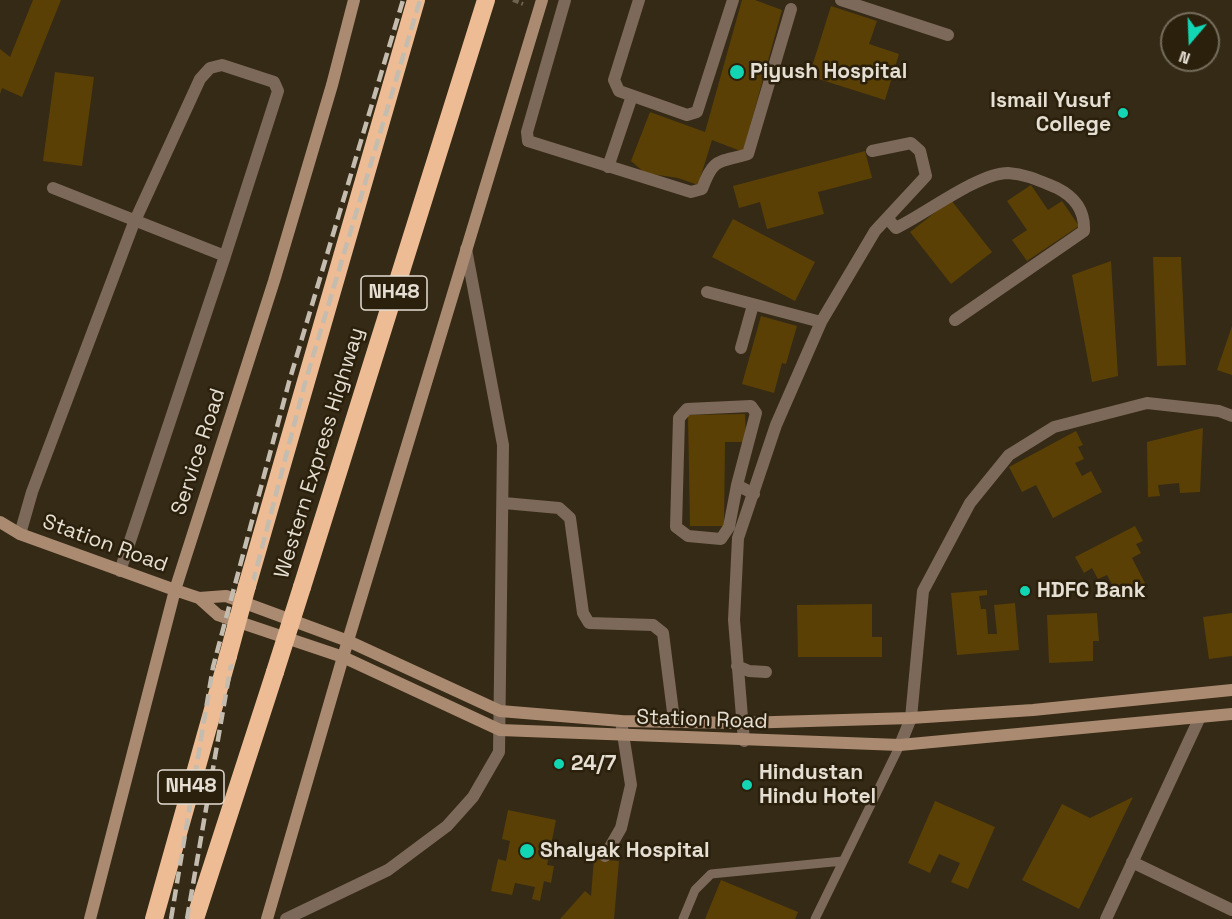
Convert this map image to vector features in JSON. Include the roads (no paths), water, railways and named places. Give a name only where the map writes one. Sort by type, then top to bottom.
[{"type":"highway","name":"Western Express Highway","points":[[153,915],[416,0]]},
{"type":"highway","name":"Western Express Highway","points":[[195,919],[486,0]]},
{"type":"street","name":"Service Road","points":[[90,919],[175,590],[274,281],[332,85],[354,0]]},
{"type":"street","points":[[267,919],[343,657],[542,0]]},
{"type":"street","points":[[565,0],[527,132],[528,141],[691,192],[702,189],[708,172],[720,160],[748,154],[791,9]]},
{"type":"street","points":[[639,0],[614,80],[619,91],[687,115],[697,112],[733,0]]},
{"type":"street","points":[[841,0],[948,35]]},
{"type":"street","points":[[20,534],[32,492],[135,219],[200,79],[210,68],[222,65],[274,82],[278,92],[120,571]]},
{"type":"street","points":[[608,166],[632,96]]},
{"type":"street","points":[[744,741],[734,620],[738,538],[776,425],[821,321],[875,231],[926,176],[920,151],[911,143],[872,151]]},
{"type":"street","points":[[887,218],[896,228],[985,179],[1006,173],[1030,176],[1069,194],[1085,217],[1084,231],[955,321]]},
{"type":"street","points":[[53,188],[225,256]]},
{"type":"street","points":[[286,919],[388,870],[447,826],[473,797],[499,752],[503,445],[466,249]]},
{"type":"street","points":[[707,292],[821,321]]},
{"type":"street","points":[[741,348],[753,305]]},
{"type":"street","points":[[900,745],[911,718],[923,591],[970,503],[1009,455],[1054,427],[1147,403],[1219,411],[1232,416]]},
{"type":"street","points":[[751,406],[756,413],[737,485],[729,527],[721,538],[688,536],[676,526],[679,418],[687,409],[751,406]]},
{"type":"street","points":[[737,485],[754,494]]},
{"type":"street","points":[[504,503],[559,508],[570,518],[583,613],[589,623],[653,625],[663,633],[674,720]]},
{"type":"street","name":"Station Road","points":[[0,522],[20,534],[175,590],[199,598],[226,596],[348,641],[500,711],[621,720],[741,723],[911,718],[1033,710],[1232,690]]},
{"type":"street","name":"Station Road","points":[[199,598],[218,615],[343,657],[500,730],[622,737],[900,745],[1232,714]]},
{"type":"street","points":[[737,666],[748,671],[766,672]]},
{"type":"street","points":[[1106,919],[1200,717]]},
{"type":"street","points":[[605,856],[621,828],[631,784],[621,720]]},
{"type":"street","points":[[1132,862],[1232,910]]},
{"type":"lane","points":[[815,919],[900,745]]},
{"type":"lane","points":[[683,919],[695,890],[711,874],[843,861]]},
{"type":"railway","points":[[171,919],[213,667],[289,382],[403,0]]},
{"type":"railway","points":[[187,919],[230,670],[305,383],[420,0]]},
{"type":"place","name":"Piyush Hospital","points":[[737,72]]},
{"type":"place","name":"Ismail Yusuf College","points":[[1123,113]]},
{"type":"place","name":"HDFC Bank","points":[[1025,591]]},
{"type":"place","name":"24/7","points":[[559,764]]},
{"type":"place","name":"Hindustan Hindu Hotel","points":[[747,785]]},
{"type":"place","name":"Shalyak Hospital","points":[[527,851]]}]
